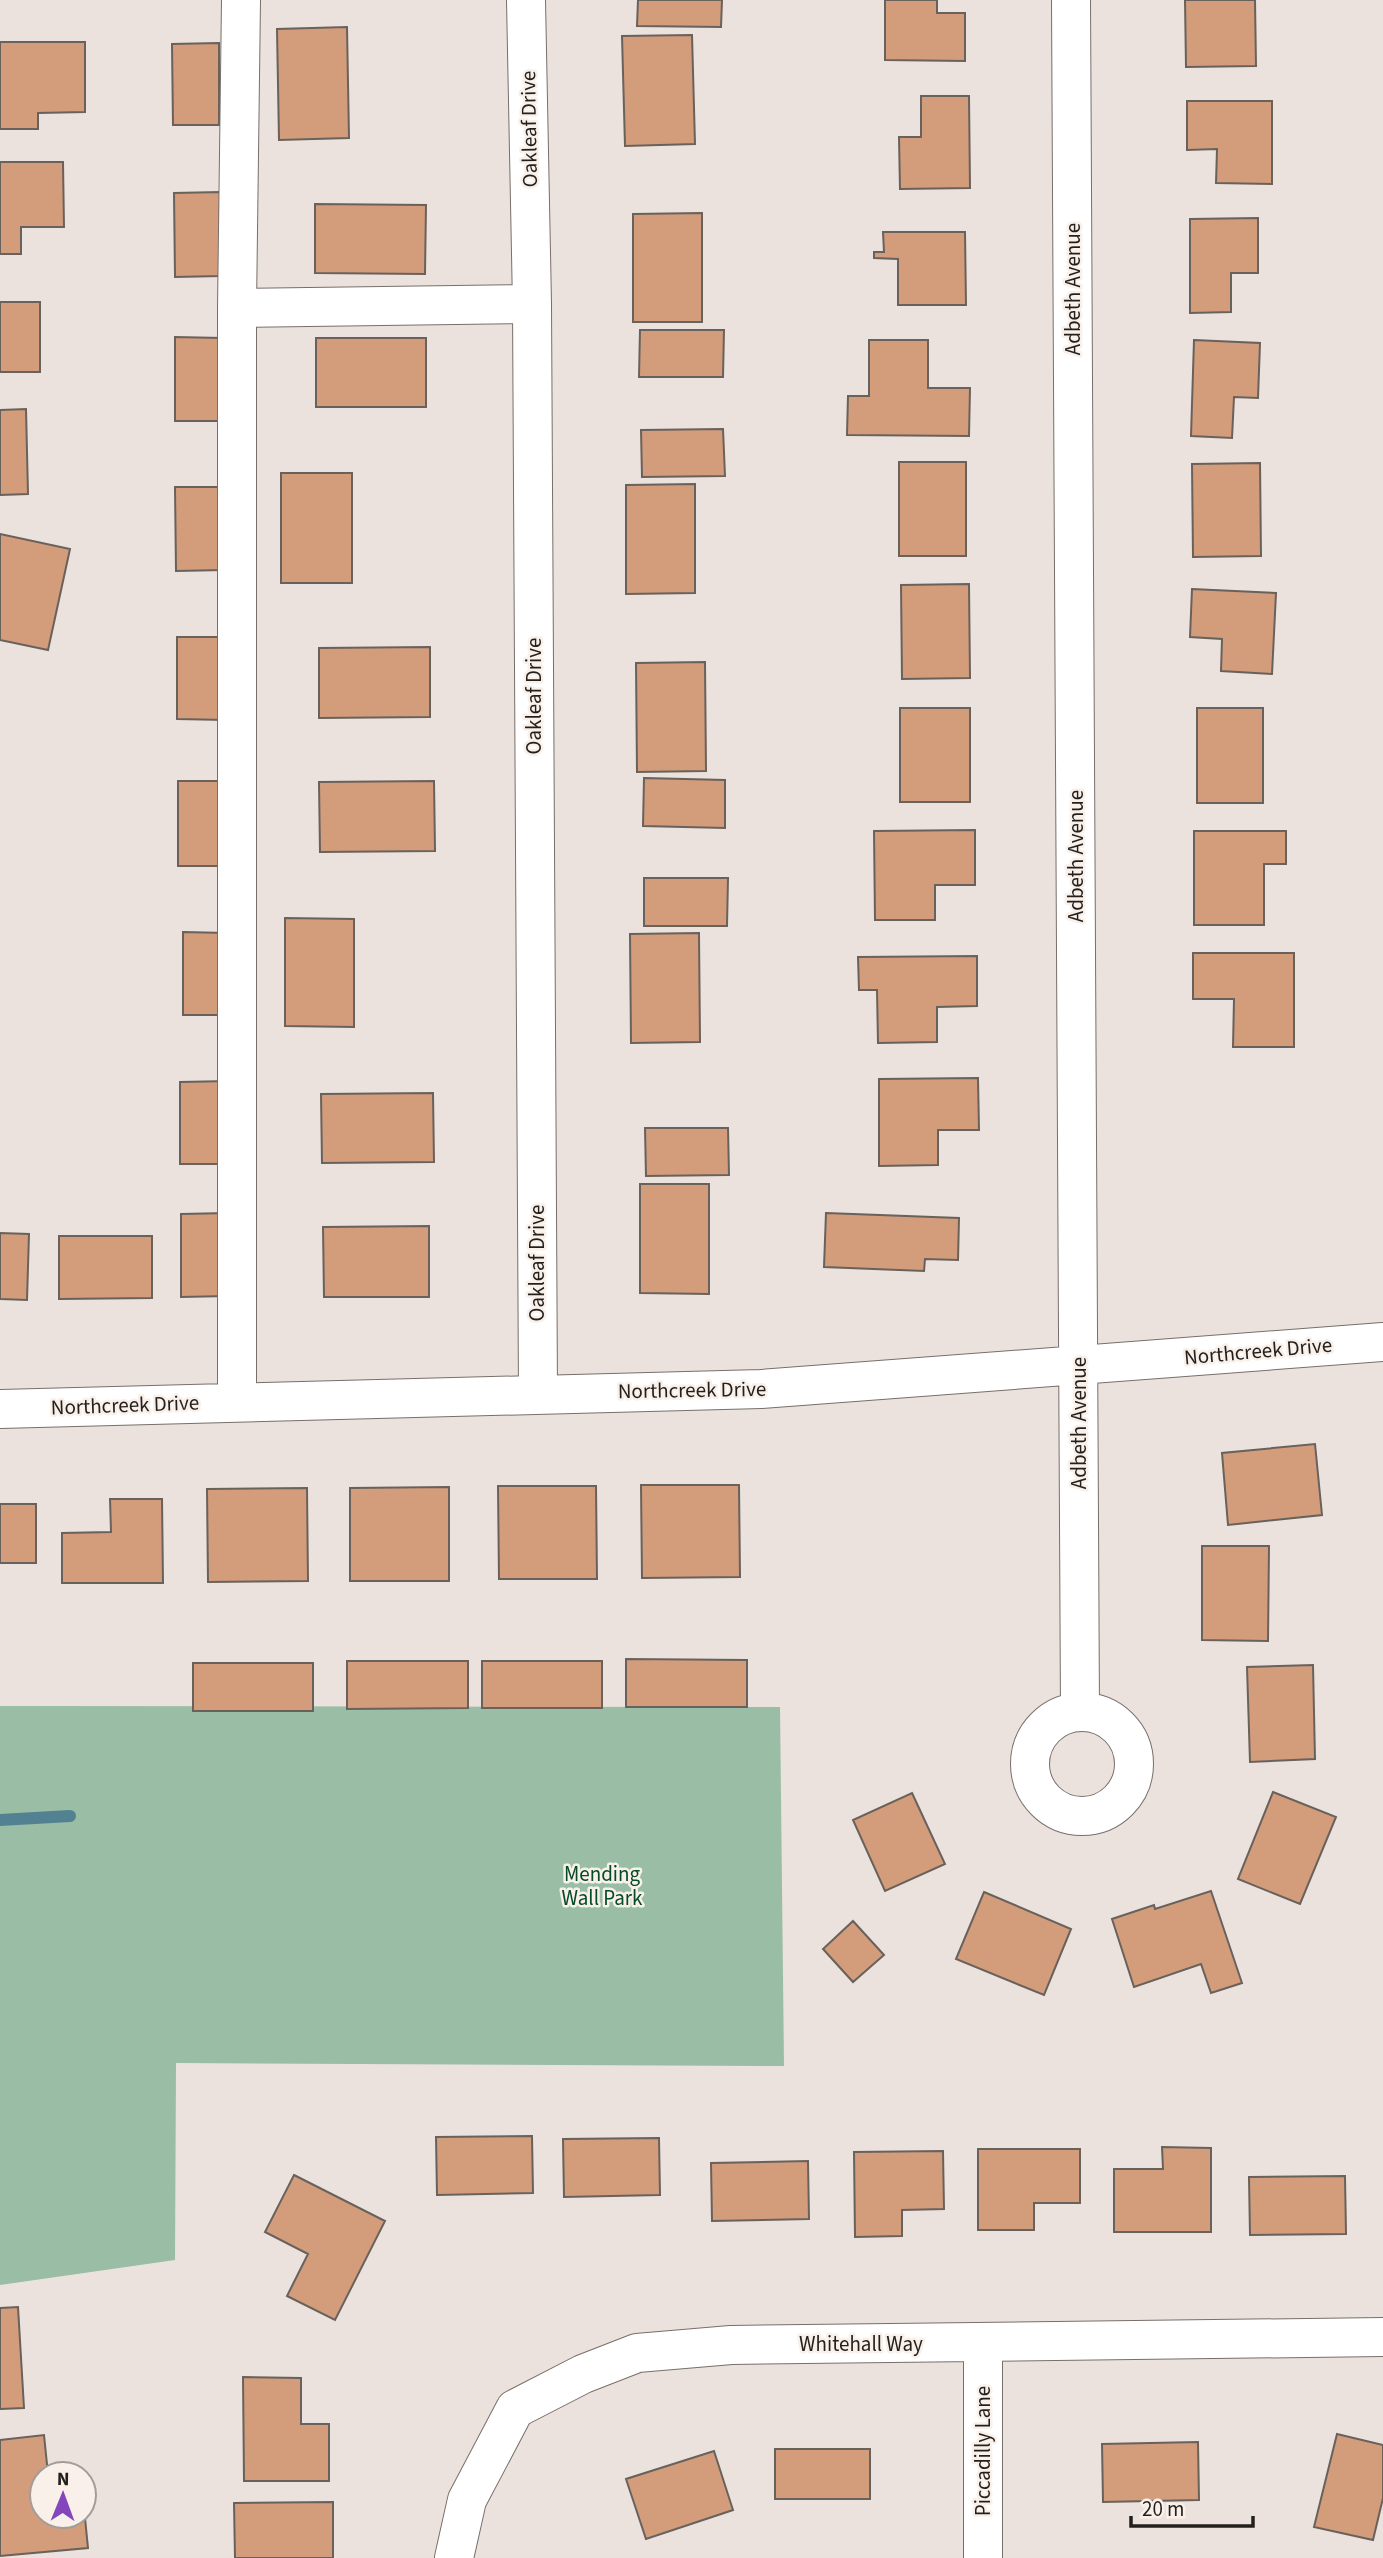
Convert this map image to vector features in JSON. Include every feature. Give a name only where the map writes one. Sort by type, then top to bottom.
[{"type":"street","points":[[237,1402],[237,308],[241,0]]},
{"type":"street","name":"Oakleaf Drive","points":[[526,0],[532,304],[538,1393]]},
{"type":"street","name":"Adbeth Avenue","points":[[1071,0],[1080,1712]]},
{"type":"street","points":[[237,308],[532,304]]},
{"type":"street","name":"Northcreek Drive","points":[[0,1409],[761,1389],[1383,1342]]},
{"type":"street","name":"Whitehall Way","points":[[454,2558],[467,2500],[515,2409],[583,2374],[637,2353],[731,2345],[1383,2337]]},
{"type":"street","name":"Piccadilly Lane","points":[[983,2344],[983,2558]]},
{"type":"green space","name":"Mending Wall Park","points":[[0,1706],[780,1707],[784,2066],[176,2063],[175,2260],[0,2285]]},
{"type":"building","points":[[638,0],[722,0],[721,27],[637,26]]},
{"type":"building","points":[[885,0],[937,0],[937,13],[965,13],[965,61],[885,60]]},
{"type":"building","points":[[1185,0],[1255,0],[1256,66],[1186,67]]},
{"type":"building","points":[[347,27],[349,138],[279,140],[277,29]]},
{"type":"building","points":[[692,35],[695,144],[625,146],[622,36]]},
{"type":"building","points":[[0,42],[85,42],[85,112],[38,113],[38,129],[0,129]]},
{"type":"building","points":[[219,43],[219,125],[173,125],[172,44]]},
{"type":"building","points":[[921,96],[969,96],[970,188],[900,189],[899,137],[921,137]]},
{"type":"building","points":[[1187,101],[1272,101],[1272,184],[1216,183],[1217,149],[1187,150]]},
{"type":"building","points":[[0,162],[63,162],[64,227],[21,227],[21,254],[0,254]]},
{"type":"building","points":[[220,192],[221,276],[175,277],[174,193]]},
{"type":"building","points":[[315,204],[426,205],[425,274],[315,273]]},
{"type":"building","points":[[702,213],[702,322],[633,322],[633,214]]},
{"type":"building","points":[[1258,218],[1258,273],[1231,273],[1231,312],[1190,313],[1190,219]]},
{"type":"building","points":[[883,232],[965,232],[966,305],[898,305],[898,259],[874,258],[874,252],[884,252]]},
{"type":"building","points":[[0,302],[40,302],[40,372],[0,372]]},
{"type":"building","points":[[640,330],[724,330],[723,377],[639,377]]},
{"type":"building","points":[[175,337],[222,338],[222,421],[175,421]]},
{"type":"building","points":[[316,338],[426,338],[426,407],[316,407]]},
{"type":"building","points":[[869,340],[928,340],[928,388],[970,388],[969,436],[847,435],[848,396],[869,396]]},
{"type":"building","points":[[1194,340],[1260,343],[1258,398],[1234,397],[1232,438],[1191,436]]},
{"type":"building","points":[[26,409],[28,494],[0,495],[0,410]]},
{"type":"building","points":[[723,429],[725,476],[642,477],[641,430]]},
{"type":"building","points":[[899,462],[966,462],[966,556],[899,556]]},
{"type":"building","points":[[1260,463],[1261,556],[1193,557],[1192,464]]},
{"type":"building","points":[[281,473],[352,473],[352,583],[281,583]]},
{"type":"building","points":[[695,484],[695,593],[626,594],[626,485]]},
{"type":"building","points":[[175,487],[223,487],[224,570],[176,571]]},
{"type":"building","points":[[0,534],[70,549],[48,650],[0,640]]},
{"type":"building","points":[[969,584],[970,678],[902,679],[901,585]]},
{"type":"building","points":[[1192,589],[1276,593],[1272,674],[1221,671],[1222,639],[1190,637]]},
{"type":"building","points":[[177,637],[225,637],[225,720],[177,719]]},
{"type":"building","points":[[430,647],[430,717],[319,718],[319,648]]},
{"type":"building","points":[[705,662],[706,771],[637,772],[636,663]]},
{"type":"building","points":[[900,708],[970,708],[970,802],[900,802]]},
{"type":"building","points":[[1197,708],[1263,708],[1263,803],[1197,803]]},
{"type":"building","points":[[644,778],[725,780],[725,828],[643,826]]},
{"type":"building","points":[[178,781],[226,781],[227,866],[178,866]]},
{"type":"building","points":[[434,781],[435,851],[320,852],[319,782]]},
{"type":"building","points":[[975,830],[975,885],[935,885],[935,920],[875,920],[874,831]]},
{"type":"building","points":[[1194,831],[1286,831],[1286,864],[1264,864],[1264,925],[1194,925]]},
{"type":"building","points":[[644,878],[728,878],[727,926],[644,926]]},
{"type":"building","points":[[285,918],[354,919],[354,1027],[285,1026]]},
{"type":"building","points":[[183,932],[227,933],[228,1015],[183,1015]]},
{"type":"building","points":[[699,933],[700,1042],[631,1043],[630,934]]},
{"type":"building","points":[[1193,953],[1294,953],[1294,1047],[1233,1047],[1234,999],[1193,999]]},
{"type":"building","points":[[977,956],[977,1006],[937,1007],[937,1042],[878,1043],[877,990],[859,990],[858,957]]},
{"type":"building","points":[[978,1078],[979,1130],[938,1130],[938,1165],[879,1166],[879,1079]]},
{"type":"building","points":[[229,1081],[229,1164],[180,1164],[180,1082]]},
{"type":"building","points":[[433,1093],[434,1162],[322,1163],[321,1094]]},
{"type":"building","points":[[645,1128],[728,1128],[729,1175],[646,1176]]},
{"type":"building","points":[[640,1184],[709,1184],[709,1294],[640,1293]]},
{"type":"building","points":[[228,1213],[228,1296],[181,1297],[181,1214]]},
{"type":"building","points":[[826,1213],[959,1218],[958,1260],[925,1259],[924,1271],[824,1267]]},
{"type":"building","points":[[429,1226],[429,1297],[324,1297],[323,1227]]},
{"type":"building","points":[[0,1233],[29,1234],[27,1300],[0,1299]]},
{"type":"building","points":[[59,1236],[152,1236],[152,1298],[59,1299]]},
{"type":"building","points":[[1315,1444],[1322,1515],[1228,1525],[1222,1453]]},
{"type":"building","points":[[641,1485],[739,1485],[740,1577],[642,1578]]},
{"type":"building","points":[[498,1486],[596,1486],[597,1579],[499,1579]]},
{"type":"building","points":[[449,1487],[449,1581],[350,1581],[350,1488]]},
{"type":"building","points":[[307,1488],[308,1581],[208,1582],[207,1489]]},
{"type":"building","points":[[110,1499],[162,1499],[163,1583],[62,1583],[62,1533],[111,1532]]},
{"type":"building","points":[[0,1504],[36,1504],[36,1563],[0,1563]]},
{"type":"building","points":[[1202,1546],[1269,1546],[1268,1641],[1202,1640]]},
{"type":"building","points":[[626,1659],[747,1660],[747,1707],[626,1707]]},
{"type":"building","points":[[347,1661],[468,1661],[468,1708],[347,1709]]},
{"type":"building","points":[[482,1661],[602,1661],[602,1708],[482,1708]]},
{"type":"building","points":[[193,1663],[313,1663],[313,1711],[193,1711]]},
{"type":"building","points":[[1313,1665],[1315,1759],[1250,1762],[1247,1667]]},
{"type":"building","points":[[1273,1792],[1336,1817],[1300,1904],[1238,1879]]},
{"type":"building","points":[[912,1793],[945,1864],[885,1891],[853,1820]]},
{"type":"building","points":[[1211,1891],[1242,1983],[1211,1993],[1201,1964],[1134,1987],[1112,1919]]},
{"type":"building","points":[[984,1892],[1071,1929],[1044,1995],[956,1959]]},
{"type":"building","points":[[853,1921],[884,1955],[853,1982],[823,1949]]},
{"type":"building","points":[[532,2136],[533,2193],[437,2195],[436,2137]]},
{"type":"building","points":[[659,2138],[660,2195],[564,2197],[563,2139]]},
{"type":"building","points":[[1162,2147],[1211,2148],[1211,2232],[1114,2232],[1114,2169],[1163,2169]]},
{"type":"building","points":[[978,2149],[1080,2149],[1080,2203],[1034,2203],[1034,2230],[978,2230]]},
{"type":"building","points":[[943,2151],[944,2209],[902,2210],[902,2236],[855,2237],[854,2152]]},
{"type":"building","points":[[808,2161],[809,2219],[712,2221],[711,2163]]},
{"type":"building","points":[[294,2175],[385,2221],[335,2320],[287,2296],[308,2254],[265,2232]]},
{"type":"building","points":[[1345,2176],[1346,2234],[1250,2235],[1249,2177]]},
{"type":"building","points":[[18,2307],[24,2408],[0,2409],[0,2308]]},
{"type":"building","points":[[243,2377],[301,2378],[301,2424],[329,2424],[329,2481],[244,2481]]},
{"type":"building","points":[[1337,2434],[1383,2445],[1383,2498],[1373,2540],[1314,2527]]},
{"type":"building","points":[[44,2435],[47,2460],[28,2460],[28,2530],[86,2530],[88,2548],[0,2556],[0,2440]]},
{"type":"building","points":[[1198,2442],[1199,2500],[1103,2502],[1102,2444]]},
{"type":"building","points":[[775,2449],[870,2449],[870,2499],[775,2499]]},
{"type":"building","points":[[714,2451],[733,2510],[646,2539],[626,2479]]},
{"type":"building","points":[[333,2502],[333,2558],[235,2558],[234,2503]]},
{"type":"waterway","points":[[0,1820],[70,1816]]}]
